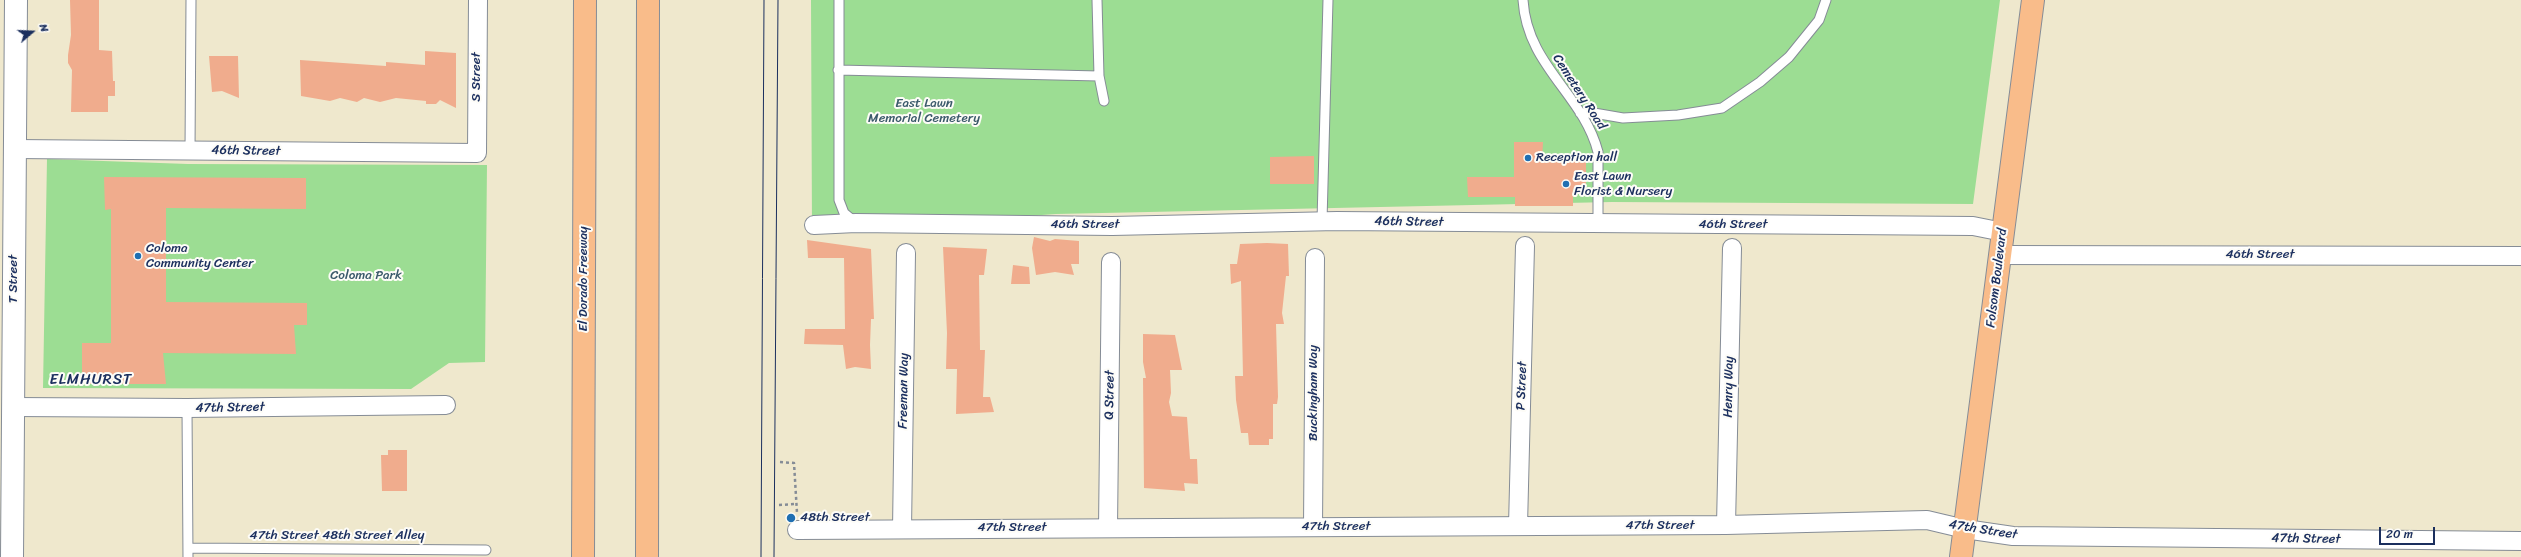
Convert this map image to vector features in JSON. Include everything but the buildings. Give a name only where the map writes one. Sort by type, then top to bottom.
[{"type":"main road","name":"El Dorado Freeway","points":[[583,557],[585,0]]},
{"type":"main road","points":[[647,557],[648,0]]},
{"type":"main road","name":"Folsom Boulevard","points":[[1961,557],[2033,0]]},
{"type":"street","name":"T Street","points":[[12,557],[16,0]]},
{"type":"street","name":"S Street","points":[[477,153],[478,0]]},
{"type":"street","name":"46th Street","points":[[15,149],[477,153]]},
{"type":"street","name":"46th Street","points":[[814,225],[856,223],[1112,226],[1322,221],[1973,226],[2003,232]]},
{"type":"street","name":"P Street","points":[[1518,526],[1525,246]]},
{"type":"street","name":"Henry Way","points":[[1726,525],[1732,248]]},
{"type":"street","name":"Freeman Way","points":[[902,529],[906,253]]},
{"type":"street","name":"46th Street","points":[[2000,255],[2521,256]]},
{"type":"street","name":"Buckingham Way","points":[[1313,527],[1315,258]]},
{"type":"street","name":"Q Street","points":[[1108,528],[1112,262]]},
{"type":"street","name":"47th Street","points":[[13,407],[187,408],[446,405]]},
{"type":"street","name":"47th Street","points":[[797,530],[1726,525],[1927,520],[1965,529],[2013,536],[2521,541]]},
{"type":"lane","points":[[190,151],[191,0]]},
{"type":"lane","points":[[839,0],[839,200],[844,213],[856,223]]},
{"type":"lane","points":[[1097,0],[1099,76],[1104,101]]},
{"type":"lane","points":[[1322,221],[1328,0]]},
{"type":"lane","name":"Cemetery Road","points":[[1524,0],[1528,32],[1535,49],[1580,113],[1589,128],[1598,152],[1598,224]]},
{"type":"lane","points":[[1580,113],[1594,113],[1623,118],[1678,115],[1722,108],[1760,82],[1789,57],[1818,20],[1826,0]]},
{"type":"lane","points":[[838,70],[1099,76]]},
{"type":"lane","points":[[187,408],[188,552]]},
{"type":"lane","name":"47th Street 48th Street Alley","points":[[188,552],[486,550]]},
{"type":"path","points":[[780,462],[794,463],[797,530]]},
{"type":"path","points":[[779,505],[797,504]]},
{"type":"green space","name":"East Lawn Memorial Cemetery","points":[[811,0],[2000,0],[1973,204],[1612,202],[1056,214],[812,231]]},
{"type":"green space","name":"Coloma Park","points":[[47,159],[188,164],[487,165],[485,362],[449,363],[411,389],[43,388]]},
{"type":"tram line","points":[[761,557],[764,0]]},
{"type":"tram line","points":[[774,557],[778,0]]},
{"type":"place","name":"Reception hall","points":[[1528,158]]},
{"type":"place","name":"East Lawn Florist & Nursery","points":[[1566,184]]},
{"type":"place","name":"Coloma Community Center","points":[[138,256]]},
{"type":"place","name":"48th Street","points":[[791,518]]},
{"type":"district","name":"ELMHURST","points":[[91,380]]}]
